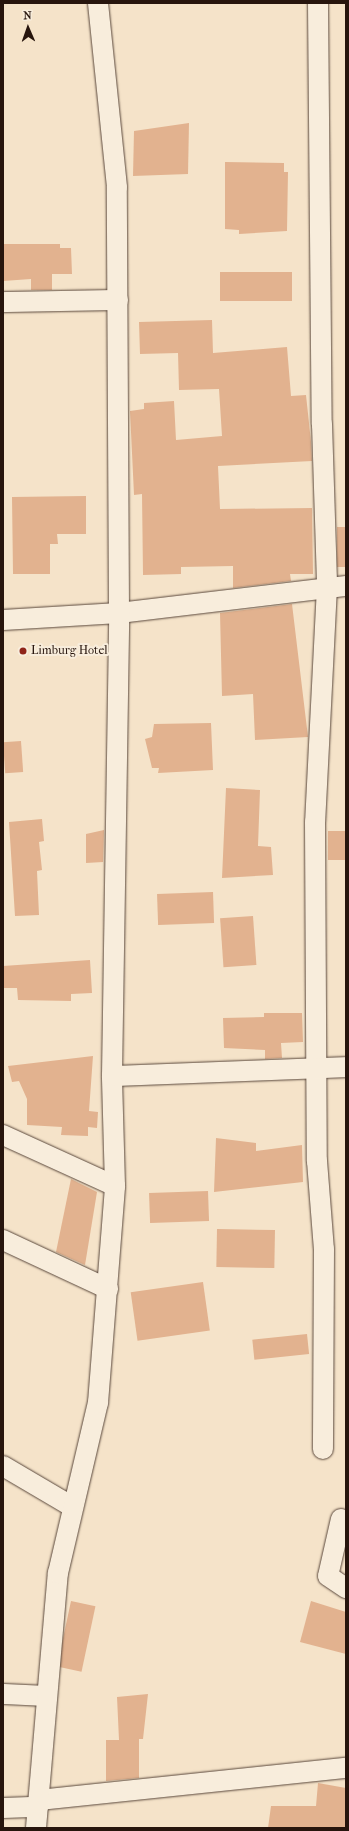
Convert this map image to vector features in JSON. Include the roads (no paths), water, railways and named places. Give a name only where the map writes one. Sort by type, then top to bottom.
[{"type":"street","points":[[36,1828],[58,1573],[98,1403],[115,1186],[112,1076],[119,613],[117,187],[98,3]]},
{"type":"street","points":[[318,3],[322,424],[337,586],[315,822],[318,1068],[316,1161],[324,1249],[323,1449]]},
{"type":"street","points":[[3,302],[118,300]]},
{"type":"street","points":[[3,620],[119,613],[337,586]]},
{"type":"street","points":[[112,1076],[346,1067]]},
{"type":"street","points":[[3,1135],[115,1186]]},
{"type":"street","points":[[3,1240],[108,1289]]},
{"type":"street","points":[[3,1466],[73,1507]]},
{"type":"street","points":[[341,1519],[328,1576],[346,1588]]},
{"type":"street","points":[[3,1694],[48,1696]]},
{"type":"street","points":[[3,1808],[346,1768]]},
{"type":"place","name":"Limburg Hotel","points":[[23,651]]}]
